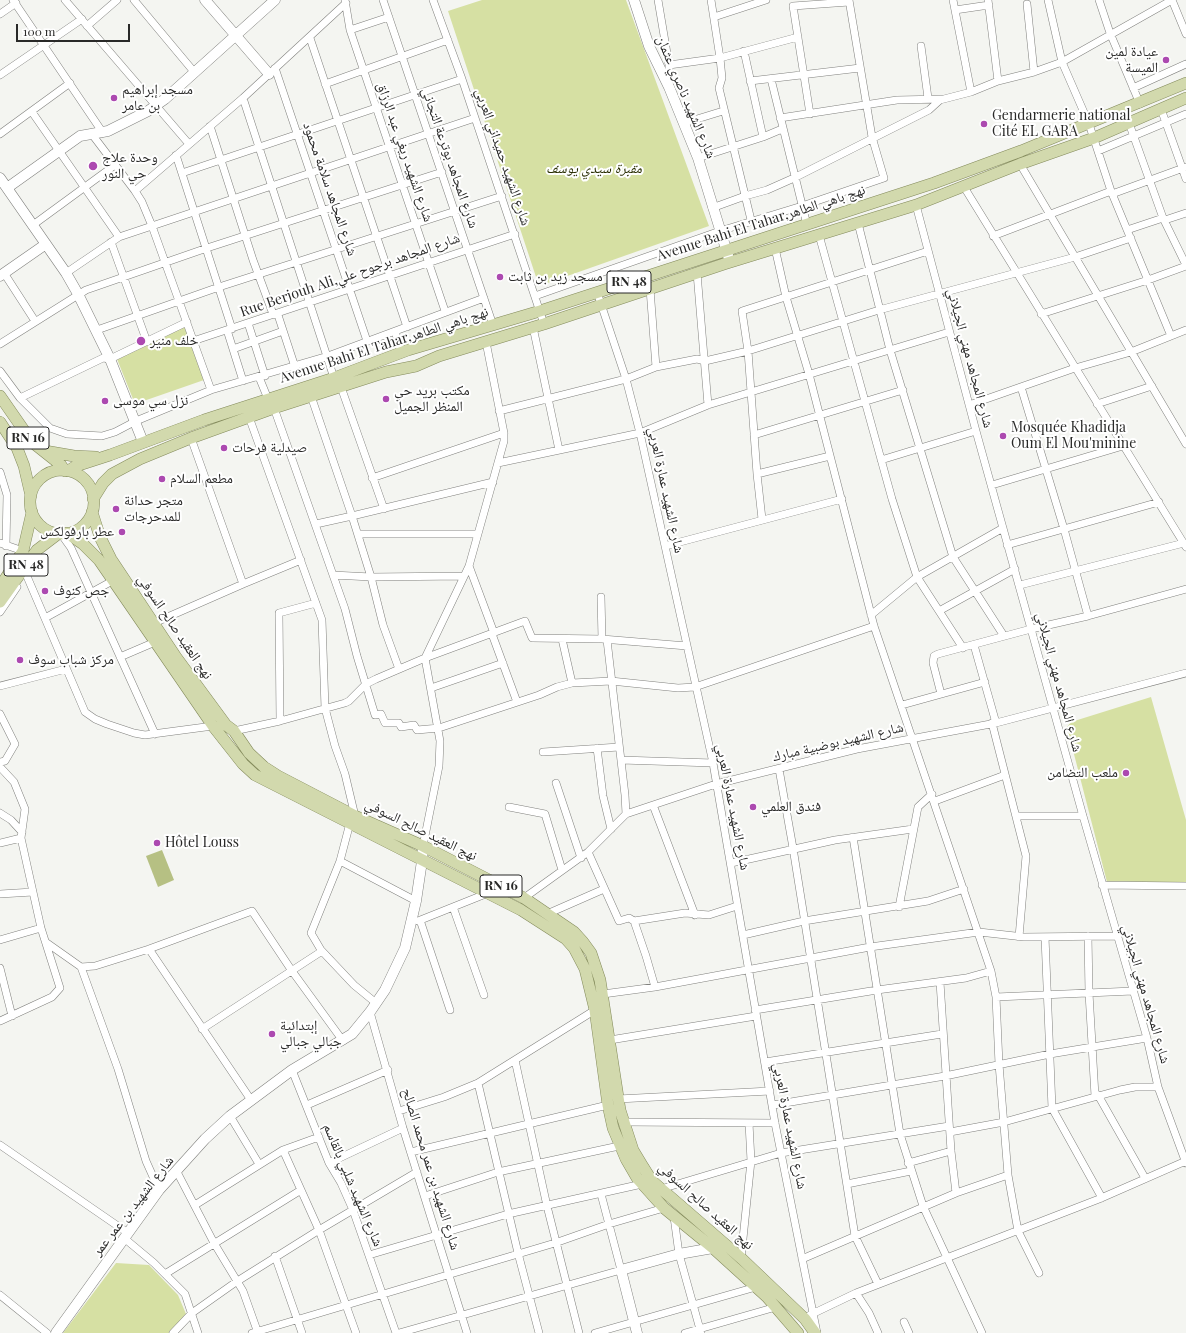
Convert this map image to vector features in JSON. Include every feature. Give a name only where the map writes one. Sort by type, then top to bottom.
[{"type":"main road","name":"Avenue Bahi El Tahar,نهج باهي الطاهر","points":[[67,471],[76,466],[143,442],[271,403],[401,352],[540,311],[941,180],[1089,124],[1186,84]]},
{"type":"main road","name":"Avenue Bahi El Tahar,نهج باهي الطاهر","points":[[93,500],[108,478],[126,466],[191,438],[249,417],[271,403],[311,396],[386,372],[416,366],[439,356],[544,324],[730,262],[916,205],[1020,164],[1094,138],[1186,98]]},
{"type":"main road","name":"RN 16","points":[[0,396],[24,432],[39,449],[67,471]]},
{"type":"main road","name":"RN 16","points":[[0,422],[17,448],[24,466],[31,496]]},
{"type":"main road","points":[[39,449],[74,456],[110,455]]},
{"type":"main road","points":[[56,471],[67,471],[82,478],[90,488],[93,500],[92,512],[82,526],[62,534],[42,526],[32,512],[31,496],[34,487],[47,474],[56,471]]},
{"type":"main road","name":"RN 48","points":[[0,586],[23,551],[32,512]]},
{"type":"main road","name":"نهج العقيد صالح السوفي","points":[[92,512],[100,536],[111,559],[176,657],[226,725],[234,731],[249,752],[273,773],[422,861],[488,893],[566,939],[574,948],[585,969],[594,1010],[608,1105],[619,1146],[642,1184],[664,1208],[756,1287],[799,1333]]},
{"type":"main road","name":"RN 48","points":[[0,602],[26,569],[37,550],[62,534]]},
{"type":"main road","name":"نهج العقيد صالح السوفي","points":[[62,534],[92,551],[114,580],[213,726],[243,764],[255,775],[352,819],[422,846],[524,898],[574,932],[591,953],[600,980],[618,1099],[633,1150],[642,1165],[652,1181],[809,1316],[816,1333]]},
{"type":"main road","points":[[799,1333],[809,1316]]},
{"type":"street","points":[[65,0],[189,144]]},
{"type":"street","points":[[87,26],[117,0]]},
{"type":"street","points":[[134,0],[195,73]]},
{"type":"street","points":[[205,0],[236,35],[272,71]]},
{"type":"street","points":[[7,188],[80,136],[91,133],[103,133],[157,105],[195,73],[275,0]]},
{"type":"street","name":"شارع المجاهد بوترعة التجاني","points":[[383,0],[493,325]]},
{"type":"street","name":"شارع الشهيد حميداني العربي","points":[[433,0],[462,78],[544,324]]},
{"type":"street","name":"شارع الشهيد ناصري عثمان","points":[[634,0],[649,46],[669,87],[698,158],[712,208],[730,262]]},
{"type":"street","points":[[658,0],[669,65],[669,87]]},
{"type":"street","points":[[711,0],[720,58],[722,81],[719,88],[723,111],[752,220]]},
{"type":"street","points":[[714,17],[750,3],[766,0]]},
{"type":"street","points":[[953,0],[971,92]]},
{"type":"street","points":[[1048,0],[1062,62],[1089,124],[1112,192],[1171,336]]},
{"type":"street","points":[[1100,0],[1110,34],[1140,104]]},
{"type":"street","points":[[712,208],[767,190],[794,178],[872,137],[929,110],[940,100],[971,92],[998,81],[1034,72],[1062,62],[1172,0],[1186,34]]},
{"type":"street","points":[[135,191],[310,38],[346,1]]},
{"type":"street","name":"شارع الشهيد ريغي عبد الرزاق","points":[[346,1],[350,30],[445,311]]},
{"type":"street","points":[[535,296],[752,220],[802,206],[884,178],[872,137],[849,1],[792,3],[810,114]]},
{"type":"street","points":[[0,14],[14,2],[103,133]]},
{"type":"street","points":[[955,10],[988,2],[998,81]]},
{"type":"street","points":[[1027,4],[1034,72]]},
{"type":"street","points":[[350,30],[389,17]]},
{"type":"street","points":[[0,75],[82,19]]},
{"type":"street","points":[[669,65],[720,58],[798,37]]},
{"type":"street","points":[[310,38],[407,327]]},
{"type":"street","points":[[325,84],[448,40]]},
{"type":"street","points":[[921,46],[928,98]]},
{"type":"street","points":[[744,51],[763,137]]},
{"type":"street","points":[[1133,88],[1186,64]]},
{"type":"street","points":[[750,81],[860,68]]},
{"type":"street","name":"شارع المجاهد سلامة محمود","points":[[272,71],[311,172],[367,341]]},
{"type":"street","points":[[182,173],[462,78]]},
{"type":"street","points":[[771,79],[806,225]]},
{"type":"street","points":[[0,134],[70,84]]},
{"type":"street","points":[[243,98],[298,263],[334,378]]},
{"type":"street","points":[[780,118],[867,106],[897,100],[928,98],[945,99]]},
{"type":"street","points":[[1160,109],[1184,168],[1186,179]]},
{"type":"street","points":[[684,123],[723,111]]},
{"type":"street","points":[[32,112],[119,237]]},
{"type":"street","points":[[1098,151],[1186,114]]},
{"type":"street","points":[[66,273],[119,237],[475,118]]},
{"type":"street","points":[[1041,314],[1148,280],[1186,266],[1164,219],[1129,123]]},
{"type":"street","points":[[210,126],[245,236],[273,314],[278,315],[295,367]]},
{"type":"street","points":[[698,158],[763,137],[782,129]]},
{"type":"street","points":[[91,133],[135,191],[152,226],[211,390]]},
{"type":"street","points":[[176,155],[219,287],[233,349],[243,381]]},
{"type":"street","points":[[1020,164],[1186,444]]},
{"type":"street","points":[[33,224],[115,165]]},
{"type":"street","points":[[993,236],[1050,214],[1184,168]]},
{"type":"street","points":[[0,344],[78,294],[207,248],[442,172]]},
{"type":"street","points":[[0,178],[66,273],[78,294],[110,359],[136,421],[143,442]]},
{"type":"street","points":[[964,187],[1015,272],[1185,545],[1020,585]]},
{"type":"street","points":[[97,330],[138,317],[219,287],[298,263],[376,236],[502,196]]},
{"type":"street","name":"شارع المجاهد مهني الجيلاني","points":[[916,205],[949,332],[992,485],[1007,545],[1020,585],[1052,708],[1147,1038],[1158,1087],[1186,1162]]},
{"type":"street","points":[[1128,230],[1186,213]]},
{"type":"street","points":[[858,223],[890,350],[954,557],[1004,636]]},
{"type":"street","name":"Rue Berjouh Ali,شارع المجاهد برجوح علي","points":[[193,341],[515,234]]},
{"type":"street","points":[[819,235],[881,460],[917,576],[964,648]]},
{"type":"street","points":[[499,411],[626,379],[656,367],[696,359],[705,361],[748,351],[879,310],[1075,257],[1131,238]]},
{"type":"street","points":[[111,242],[147,342]]},
{"type":"street","points":[[35,321],[2,274],[46,244]]},
{"type":"street","points":[[775,248],[786,297],[820,414],[874,626],[914,738],[992,971],[996,997],[999,1064],[1008,1175],[1018,1231],[1039,1273]]},
{"type":"street","points":[[762,519],[756,474],[752,392],[742,312],[928,251]]},
{"type":"street","points":[[697,273],[708,405]]},
{"type":"street","points":[[650,288],[656,367]]},
{"type":"street","name":"شارع الشهيد عمارة العربي","points":[[597,292],[626,379],[640,433],[713,763],[764,1062],[802,1258],[809,1316]]},
{"type":"street","points":[[0,371],[20,398],[50,428],[68,434],[102,436],[115,432],[136,421],[211,390],[295,367],[328,356],[407,327],[445,311],[484,298]]},
{"type":"street","points":[[20,398],[103,358],[110,359],[187,322]]},
{"type":"street","points":[[248,323],[271,403],[316,524],[345,609],[375,715],[381,714],[385,723],[399,723],[401,727],[414,725],[417,730],[439,728],[572,683],[611,681],[678,688],[695,686],[874,626]]},
{"type":"street","points":[[533,327],[559,450]]},
{"type":"street","points":[[969,405],[1075,368],[1131,352],[1186,330]]},
{"type":"street","points":[[233,349],[283,331]]},
{"type":"street","points":[[396,331],[401,352]]},
{"type":"street","points":[[498,463],[640,433],[708,405],[854,359],[949,332]]},
{"type":"street","points":[[422,846],[439,766],[439,728],[425,658],[469,566],[498,463],[504,433],[486,342]]},
{"type":"street","points":[[1097,404],[1152,386]]},
{"type":"street","points":[[341,387],[384,509]]},
{"type":"street","points":[[1021,387],[1047,469],[1088,616]]},
{"type":"street","points":[[754,435],[865,400],[903,390]]},
{"type":"street","points":[[311,396],[359,534],[372,577],[383,625],[399,669]]},
{"type":"street","points":[[249,417],[322,620],[325,708],[335,746],[345,774],[352,819],[340,861],[311,933],[320,950],[354,985],[376,1003]]},
{"type":"street","points":[[881,460],[976,431]]},
{"type":"street","points":[[372,478],[504,433]]},
{"type":"street","points":[[191,438],[243,584]]},
{"type":"street","points":[[992,485],[1124,446]]},
{"type":"street","points":[[756,474],[830,456]]},
{"type":"street","points":[[0,472],[7,495],[3,545],[23,551]]},
{"type":"street","points":[[316,524],[492,482]]},
{"type":"street","points":[[665,546],[762,519],[842,499]]},
{"type":"street","points":[[1007,545],[1159,502]]},
{"type":"street","points":[[871,615],[917,576],[954,557],[1003,528]]},
{"type":"street","points":[[62,534],[71,548],[90,593],[155,734]]},
{"type":"street","points":[[359,534],[477,534]]},
{"type":"street","points":[[154,623],[301,560]]},
{"type":"street","points":[[469,566],[517,702]]},
{"type":"street","points":[[0,612],[26,569]]},
{"type":"street","points":[[26,569],[85,712],[95,719],[134,733],[155,734],[213,726]]},
{"type":"street","points":[[939,611],[1015,569]]},
{"type":"street","points":[[333,575],[372,577],[464,576]]},
{"type":"street","points":[[45,618],[114,580]]},
{"type":"street","points":[[941,694],[933,663],[934,656],[1004,636],[1088,616],[1186,589]]},
{"type":"street","points":[[601,597],[604,640],[621,760],[626,814]]},
{"type":"street","points":[[280,722],[279,613],[316,603]]},
{"type":"street","points":[[234,731],[280,722],[349,701],[366,684],[399,669],[425,658],[525,622],[532,638],[604,640],[687,646]]},
{"type":"street","points":[[562,639],[572,683]]},
{"type":"street","points":[[120,657],[155,642]]},
{"type":"street","points":[[974,645],[985,682],[1005,775],[1026,856],[1019,936]]},
{"type":"street","points":[[431,688],[503,663]]},
{"type":"street","points":[[0,686],[66,669]]},
{"type":"street","name":"شارع الشهيد بوضبية مبارك","points":[[524,898],[588,852],[626,814],[716,784],[856,749],[994,723],[1186,673]]},
{"type":"street","points":[[902,705],[985,682]]},
{"type":"street","points":[[0,714],[2,721],[15,744],[5,761],[0,762]]},
{"type":"street","points":[[543,752],[619,747]]},
{"type":"street","points":[[597,748],[603,796],[611,829]]},
{"type":"street","points":[[621,760],[713,763]]},
{"type":"street","points":[[0,767],[14,782],[25,809],[21,835],[32,892],[59,990],[52,998],[0,1021]]},
{"type":"street","points":[[779,769],[794,848],[816,1000],[841,1143],[854,1236],[878,1284]]},
{"type":"street","points":[[899,906],[918,807],[934,798],[1005,775]]},
{"type":"street","points":[[556,783],[580,858]]},
{"type":"street","points":[[653,805],[695,915]]},
{"type":"street","points":[[509,807],[545,814],[562,870]]},
{"type":"street","points":[[0,813],[10,820],[21,835]]},
{"type":"street","points":[[1016,816],[1082,816]]},
{"type":"street","points":[[731,863],[794,848],[853,837],[913,829]]},
{"type":"street","points":[[0,843],[21,835]]},
{"type":"street","points":[[853,837],[900,1134],[908,1163],[923,1206],[982,1333]]},
{"type":"street","name":"شارع الشهيد بن عمر عمر","points":[[56,1333],[159,1190],[205,1139],[230,1116],[292,1070],[343,1041],[352,1034],[370,1012],[385,990],[416,922],[416,901],[422,861],[422,846]]},
{"type":"street","points":[[588,852],[619,921],[629,918],[634,922],[646,956],[654,987]]},
{"type":"street","points":[[340,861],[416,901]]},
{"type":"street","points":[[1102,885],[1186,886]]},
{"type":"street","points":[[547,914],[604,889]]},
{"type":"street","points":[[743,935],[804,920],[865,912],[928,900],[964,889]]},
{"type":"street","points":[[0,894],[32,892]]},
{"type":"street","points":[[450,1010],[416,922],[488,893]]},
{"type":"street","points":[[634,922],[685,913],[709,915],[737,906]]},
{"type":"street","points":[[453,907],[484,995]]},
{"type":"street","points":[[81,967],[95,966],[149,949],[252,911],[292,971],[343,1041]]},
{"type":"street","points":[[0,940],[41,928]]},
{"type":"street","points":[[603,994],[654,987],[870,947],[979,932],[1045,937],[1117,936]]},
{"type":"street","points":[[1088,936],[1091,1047],[1096,1096],[1145,1178]]},
{"type":"street","points":[[1045,937],[1052,1108],[1102,1198]]},
{"type":"street","points":[[47,943],[81,967],[118,1069],[146,1161],[159,1190]]},
{"type":"street","points":[[149,949],[251,1100]]},
{"type":"street","points":[[202,1029],[315,956],[320,950]]},
{"type":"street","points":[[0,968],[12,1016]]},
{"type":"street","points":[[610,1040],[756,1013],[816,1000],[966,978],[992,971]]},
{"type":"street","points":[[940,982],[945,1076],[956,1193]]},
{"type":"street","points":[[996,997],[1133,991]]},
{"type":"street","points":[[399,1111],[444,1097],[478,1083],[594,1010]]},
{"type":"street","name":"شارع الشهيد بن عمر محمد الصالح","points":[[370,1012],[388,1070],[403,1128],[467,1333]]},
{"type":"street","points":[[764,1062],[886,1041],[942,1034]]},
{"type":"street","points":[[773,1106],[833,1094],[945,1076],[1050,1054],[1147,1038]]},
{"type":"street","points":[[515,1060],[555,1243],[579,1333]]},
{"type":"street","name":"شارع الشهيد شلبي بالقاسم","points":[[292,1070],[329,1163],[341,1183],[353,1210],[384,1294],[395,1333]]},
{"type":"street","points":[[307,1105],[388,1070]]},
{"type":"street","points":[[478,1083],[508,1214],[538,1333]]},
{"type":"street","points":[[661,1189],[781,1153],[900,1134],[1004,1122],[1096,1096],[1136,1087],[1158,1087]]},
{"type":"street","points":[[618,1099],[770,1091]]},
{"type":"street","points":[[411,1152],[608,1105]]},
{"type":"street","points":[[230,1116],[259,1164]]},
{"type":"street","points":[[624,1122],[775,1122]]},
{"type":"street","points":[[741,1258],[751,1161],[749,1123]]},
{"type":"street","points":[[329,1163],[403,1128]]},
{"type":"street","points":[[195,1205],[283,1150],[319,1137]]},
{"type":"street","points":[[0,1145],[126,1236],[185,1294],[198,1333]]},
{"type":"street","points":[[425,1196],[498,1172],[619,1146]]},
{"type":"street","points":[[283,1150],[319,1230],[356,1333]]},
{"type":"street","points":[[908,1163],[951,1151]]},
{"type":"street","points":[[809,1316],[856,1292],[1102,1198],[1145,1178],[1186,1162]]},
{"type":"street","points":[[176,1170],[214,1243],[242,1290],[256,1332],[555,1243],[610,1224],[664,1208]]},
{"type":"street","points":[[847,1184],[911,1171]]},
{"type":"street","points":[[173,1333],[192,1313],[275,1256],[417,1172]]},
{"type":"street","points":[[802,1258],[923,1206],[1008,1175]]},
{"type":"street","points":[[369,1255],[508,1214],[642,1184]]},
{"type":"street","points":[[165,1274],[301,1190]]},
{"type":"street","points":[[601,1194],[637,1333]]},
{"type":"street","points":[[674,1217],[679,1254],[700,1331]]},
{"type":"street","points":[[395,1333],[679,1254],[712,1248]]},
{"type":"street","points":[[275,1256],[302,1333]]},
{"type":"street","points":[[595,1333],[756,1287]]},
{"type":"street","points":[[856,1292],[869,1313],[878,1333]]},
{"type":"street","points":[[0,1295],[47,1333]]},
{"type":"street","points":[[685,1333],[700,1331],[776,1307]]},
{"type":"street","points":[[904,1322],[909,1333]]},
{"type":"green space","name":"مقبرة سيدي يوسف","points":[[482,0],[626,0],[709,226],[539,286],[448,11]]},
{"type":"green space","points":[[184,326],[204,380],[135,404],[117,359]]},
{"type":"green space","name":"ملعب التضامن","points":[[1151,697],[1186,820],[1186,883],[1107,882],[1067,727],[1071,722]]},
{"type":"green space","points":[[116,1263],[149,1265],[178,1295],[186,1314],[169,1333],[63,1333]]},
{"type":"shaded area","points":[[162,850],[174,880],[158,887],[146,856]]},
{"type":"place","name":"عيادة لمين الميسة","points":[[1166,60]]},
{"type":"place","name":"مسجد إبراهيم بن عامر","points":[[114,98]]},
{"type":"place","name":"Gendarmerie national Cité EL GARA","points":[[984,124]]},
{"type":"place","name":"وحدة علاج حي النور","points":[[93,166]]},
{"type":"place","name":"مسجد زيد بن ثابت","points":[[500,277]]},
{"type":"place","name":"خلف منير","points":[[141,341]]},
{"type":"place","name":"مكتب بريد حي المنظر الجميل","points":[[386,399]]},
{"type":"place","name":"نزل سي موسى","points":[[105,401]]},
{"type":"place","name":"Mosquée Khadidja Oum El Mou'minine","points":[[1003,436]]},
{"type":"place","name":"صيدلية فرحات","points":[[224,448]]},
{"type":"place","name":"مطعم السلام","points":[[162,479]]},
{"type":"place","name":"متجر حدانة للمدحرجات","points":[[116,509]]},
{"type":"place","name":"عطر بارفولكس","points":[[122,532]]},
{"type":"place","name":"جص كنوف","points":[[45,591]]},
{"type":"place","name":"مركز شباب سوف","points":[[20,660]]},
{"type":"place","name":"ملعب التضامن","points":[[1126,773]]},
{"type":"place","name":"فندق العلمي","points":[[753,807]]},
{"type":"place","name":"Hôtel Louss","points":[[157,843]]},
{"type":"place","name":"إبتدائية جبالي جبالي","points":[[272,1034]]}]
